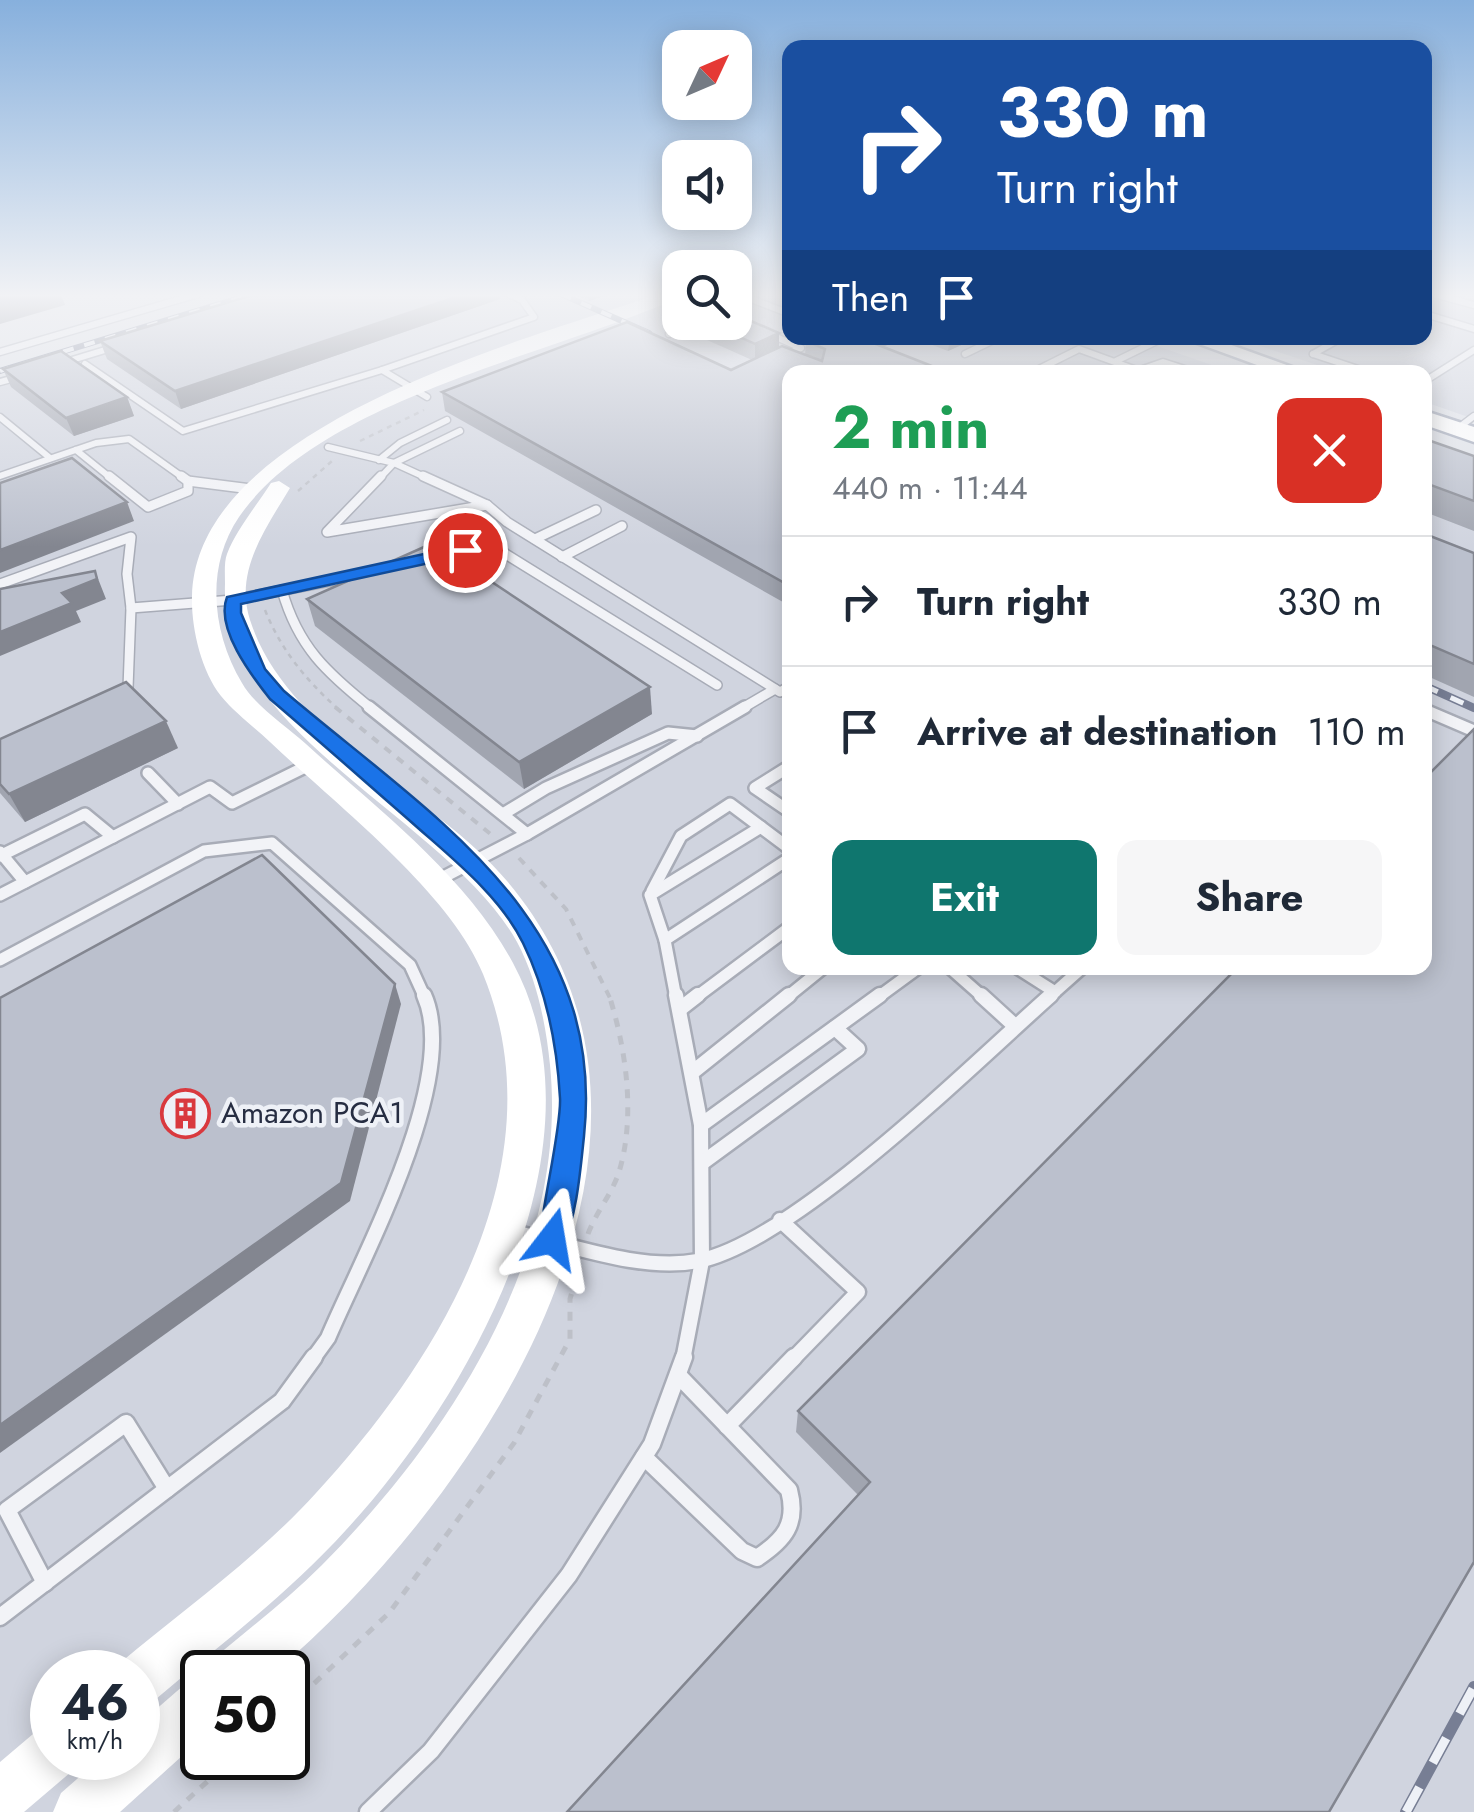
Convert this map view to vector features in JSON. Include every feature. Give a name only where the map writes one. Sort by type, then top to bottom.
[{"type":"main road","points":[[160,1662],[331,1512],[400,1432],[449,1358],[482,1293],[504,1230],[526,1142],[528,1074],[520,1024],[506,978],[482,930],[436,881],[231,690],[214,662],[202,627],[232,574],[251,524],[288,479],[328,447],[482,379]]},
{"type":"main road","points":[[262,1650],[348,1574],[429,1477],[477,1408],[516,1335],[552,1239],[565,1186],[574,1108],[570,1050],[555,992],[533,939],[515,911],[471,862],[277,695],[241,642],[204,571],[214,540],[251,489],[308,441],[487,379]]},
{"type":"main road","points":[[1432,420],[1470,432]]},
{"type":"main road","points":[[1432,429],[1470,432]]},
{"type":"main road","points":[[80,1812],[180,1723]]},
{"type":"main road","points":[[0,1797],[30,1772]]},
{"type":"lane","points":[[106,379],[183,431],[272,403],[290,403],[358,379]]},
{"type":"lane","points":[[379,460],[400,443],[429,402],[395,379]]},
{"type":"lane","points":[[0,417],[50,458]]},
{"type":"lane","points":[[460,431],[394,463],[327,532],[487,505]]},
{"type":"lane","points":[[0,476],[76,450],[129,439],[188,481],[251,489]]},
{"type":"lane","points":[[328,447],[394,463],[487,505],[535,540],[782,691]]},
{"type":"lane","points":[[76,450],[148,507],[188,491],[188,481]]},
{"type":"lane","points":[[535,540],[596,510]]},
{"type":"lane","points":[[562,556],[622,526]]},
{"type":"lane","points":[[0,584],[131,537],[127,574],[132,608],[128,688],[112,696]]},
{"type":"lane","points":[[420,562],[496,548],[717,685]]},
{"type":"lane","points":[[132,608],[217,601],[387,570]]},
{"type":"lane","points":[[282,590],[293,628],[335,679],[528,834]]},
{"type":"lane","points":[[436,881],[528,834],[775,688]]},
{"type":"lane","points":[[1432,713],[1474,731]]},
{"type":"lane","points":[[502,814],[546,788],[668,733],[697,736]]},
{"type":"lane","points":[[0,895],[210,787],[232,803],[309,764]]},
{"type":"lane","points":[[782,771],[754,788],[782,807]]},
{"type":"lane","points":[[148,772],[178,804]]},
{"type":"lane","points":[[368,1812],[431,1751],[570,1574],[644,1456],[678,1376],[702,1261],[701,1125],[694,1071],[665,940],[650,895],[681,836],[730,804],[782,842]]},
{"type":"lane","points":[[25,882],[1,854],[85,814],[112,837]]},
{"type":"lane","points":[[650,895],[761,827]]},
{"type":"lane","points":[[0,960],[204,852],[272,843],[410,965],[432,1013],[430,1084],[412,1140],[328,1338],[282,1401],[0,1617]]},
{"type":"lane","points":[[665,940],[782,863]]},
{"type":"lane","points":[[680,1009],[782,933]]},
{"type":"lane","points":[[694,1071],[814,975]]},
{"type":"lane","points":[[701,1125],[908,975]]},
{"type":"lane","points":[[958,975],[1015,1026]]},
{"type":"lane","points":[[1027,975],[1055,992]]},
{"type":"lane","points":[[504,1230],[671,1262],[702,1261],[738,1248],[838,1180],[1074,975]]},
{"type":"lane","points":[[702,1163],[858,1049],[835,1028]]},
{"type":"lane","points":[[727,1426],[858,1292],[780,1220]]},
{"type":"lane","points":[[644,1456],[727,1538],[757,1558],[790,1534],[796,1511],[789,1490],[678,1376]]},
{"type":"lane","points":[[44,1583],[7,1510],[126,1423],[167,1489]]},
{"type":"path","points":[[174,1812],[209,1780]]},
{"type":"shaded area","points":[[0,379],[782,379],[782,975],[1432,975],[1432,445],[1474,460],[1474,1812],[0,1812]]},
{"type":"shaded area","points":[[1432,379],[1474,379],[1474,419],[1432,404]]},
{"type":"building","points":[[15,379],[101,379],[127,397],[66,418]]},
{"type":"building","points":[[156,379],[212,379],[175,391]]},
{"type":"building","points":[[478,379],[782,379],[782,582],[442,392]]},
{"type":"building","points":[[1432,441],[1474,456],[1474,501],[1432,486]]},
{"type":"building","points":[[72,458],[127,502],[0,550],[0,483]]},
{"type":"building","points":[[1432,537],[1474,553],[1474,664],[1432,646]]},
{"type":"building","points":[[433,543],[650,687],[519,762],[307,599]]},
{"type":"building","points":[[95,571],[97,579],[62,593],[72,603],[0,632],[0,589]]},
{"type":"building","points":[[126,682],[166,721],[9,794],[0,784],[0,739]]},
{"type":"building","points":[[1474,729],[1474,1562],[1329,1812],[567,1812],[870,1482],[798,1411],[1230,975],[1432,975],[1432,771]]},
{"type":"building","name":"Amazon PCA1","points":[[262,855],[395,984],[341,1183],[0,1425],[0,998]]},
{"type":"railway","points":[[1432,689],[1474,708]]},
{"type":"railway","points":[[1406,1812],[1474,1687]]},
{"type":"place","name":"Amazon PCA1","points":[[186,1113]]},
{"type":"route","points":[[465,550],[233,600],[232,613],[256,670],[277,695],[471,862],[515,911],[533,939],[555,992],[570,1050],[574,1108],[565,1186],[552,1239]]}]
